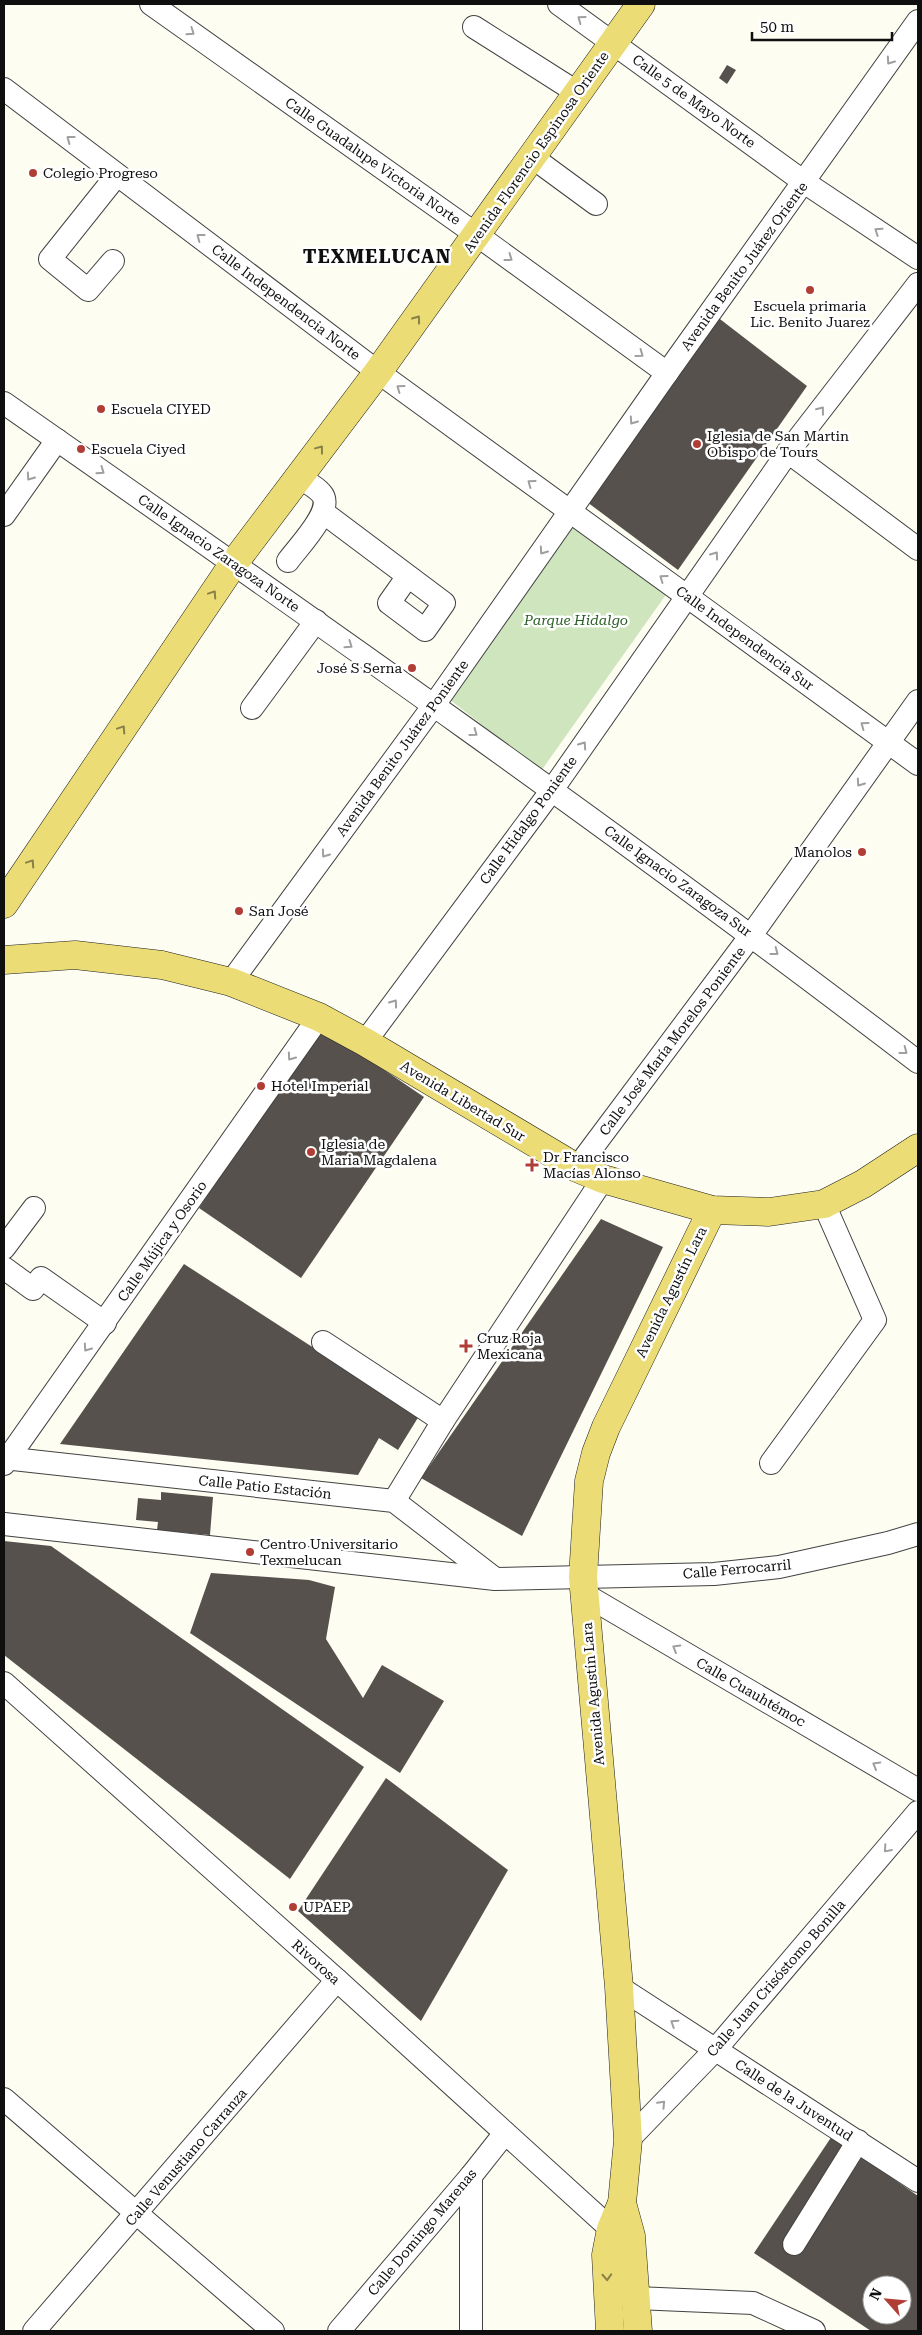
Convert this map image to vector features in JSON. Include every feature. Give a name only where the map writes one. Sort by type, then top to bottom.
[{"type":"main road","name":"Avenida Florencio Espinosa Oriente","points":[[4,904],[234,563],[378,372],[641,4]]},
{"type":"main road","name":"Avenida Libertad Sur","points":[[4,960],[75,955],[162,965],[231,982],[319,1018],[365,1042],[577,1168],[603,1179],[712,1210],[769,1212],[824,1204],[863,1184],[918,1148]]},
{"type":"main road","name":"Avenida Agustín Lara","points":[[638,2331],[636,2298],[621,2233],[628,2140],[619,1987],[583,1586],[590,1481],[596,1453],[606,1427],[712,1210]]},
{"type":"main road","name":"Avenida Agustín Lara","points":[[610,2331],[606,2255],[621,2233]]},
{"type":"street","name":"Calle Guadalupe Victoria Norte","points":[[151,4],[477,235],[667,373]]},
{"type":"street","name":"Calle 5 de Mayo Norte","points":[[559,4],[804,182],[918,258]]},
{"type":"street","name":"Avenida Benito Juárez Oriente","points":[[571,512],[667,373],[918,21]]},
{"type":"street","points":[[474,27],[578,92]]},
{"type":"street","name":"Calle Independencia Norte","points":[[4,89],[378,372],[571,512]]},
{"type":"street","points":[[532,157],[596,204]]},
{"type":"street","points":[[113,260],[88,290],[50,258],[117,175]]},
{"type":"street","name":"Calle Hidalgo Poniente","points":[[365,1042],[552,790],[788,452],[918,284]]},
{"type":"street","name":"Calle Ignacio Zaragoza Norte","points":[[4,403],[434,705]]},
{"type":"street","points":[[4,515],[57,440]]},
{"type":"street","points":[[788,452],[918,549]]},
{"type":"street","points":[[288,561],[324,513],[326,502],[322,493],[298,477]]},
{"type":"street","name":"Calle Independencia Sur","points":[[571,512],[918,764]]},
{"type":"street","name":"Avenida Benito Juárez Poniente","points":[[231,982],[434,705],[571,512]]},
{"type":"street","points":[[324,513],[408,576]]},
{"type":"street","points":[[252,708],[316,621]]},
{"type":"street","name":"Calle José María Morelos Poniente","points":[[577,1168],[752,934],[918,701]]},
{"type":"street","name":"Calle Ignacio Zaragoza Sur","points":[[434,705],[752,934],[918,1062]]},
{"type":"street","name":"Calle Mújica y Osorio","points":[[6,1460],[105,1323],[319,1018]]},
{"type":"street","points":[[495,1579],[394,1501],[443,1421],[603,1179]]},
{"type":"street","points":[[772,1463],[875,1320],[824,1204]]},
{"type":"street","points":[[4,1248],[34,1208]]},
{"type":"street","points":[[4,1268],[33,1289],[41,1278],[105,1323]]},
{"type":"street","points":[[323,1342],[443,1421]]},
{"type":"street","name":"Calle Patio Estación","points":[[6,1460],[394,1501]]},
{"type":"street","points":[[4,1524],[495,1579],[583,1586]]},
{"type":"street","name":"Calle Ferrocarril","points":[[583,1586],[779,1567],[888,1543],[918,1534]]},
{"type":"street","name":"Calle Cuauhtémoc","points":[[583,1586],[918,1790]]},
{"type":"street","name":"Rivorosa","points":[[4,1683],[505,2132],[621,2233]]},
{"type":"street","name":"Calle Juan Crisóstomo Bonilla","points":[[628,2140],[714,2050],[918,1812]]},
{"type":"street","name":"Calle Venustiano Carranza","points":[[34,2331],[137,2214],[337,1980]]},
{"type":"street","name":"Calle de la Juventud","points":[[619,1987],[918,2182]]},
{"type":"street","points":[[4,2099],[273,2331]]},
{"type":"street","name":"Calle Domingo Marenas","points":[[339,2331],[471,2176],[505,2132]]},
{"type":"street","points":[[794,2244],[858,2142]]},
{"type":"street","points":[[470,2331],[471,2176]]},
{"type":"street","points":[[636,2298],[753,2303],[809,2330]]},
{"type":"green space","name":"Parque Hidalgo","points":[[570,525],[670,589],[541,771],[449,699]]},
{"type":"building","points":[[727,65],[736,70],[727,84],[719,78]]},
{"type":"building","name":"Iglesia de San Martin Obispo de Tours","points":[[716,316],[807,386],[678,570],[587,502]]},
{"type":"building","name":"Iglesia de Maria Magdalena","points":[[321,1027],[424,1097],[301,1278],[199,1208]]},
{"type":"building","points":[[601,1219],[663,1247],[522,1536],[421,1478]]},
{"type":"building","points":[[184,1264],[419,1416],[398,1450],[379,1438],[358,1475],[60,1444]]},
{"type":"building","points":[[161,1492],[213,1497],[210,1535],[157,1530],[158,1522],[136,1520],[138,1498],[161,1500]]},
{"type":"building","points":[[4,1541],[51,1546],[364,1767],[290,1879],[4,1655]]},
{"type":"building","name":"Centro Universitario Texmelucan","points":[[211,1573],[309,1580],[335,1587],[326,1639],[363,1698],[382,1665],[444,1701],[400,1773],[190,1633]]},
{"type":"building","name":"UPAEP","points":[[386,1778],[508,1870],[421,2021],[298,1911]]},
{"type":"building","points":[[832,2136],[918,2196],[918,2331],[871,2331],[754,2253]]},
{"type":"place","name":"Colegio Progreso","points":[[33,173]]},
{"type":"place","name":"Escuela primaria Lic. Benito Juarez","points":[[810,290]]},
{"type":"place","name":"Escuela CIYED","points":[[101,409]]},
{"type":"place","name":"Iglesia de San Martin Obispo de Tours","points":[[697,444]]},
{"type":"place","name":"Escuela Ciyed","points":[[81,449]]},
{"type":"place","name":"José S Serna","points":[[412,668]]},
{"type":"place","name":"Manolos","points":[[862,852]]},
{"type":"place","name":"San José","points":[[239,911]]},
{"type":"place","name":"Hotel Imperial","points":[[261,1086]]},
{"type":"place","name":"Iglesia de Maria Magdalena","points":[[311,1152]]},
{"type":"place","name":"Dr Francisco Macías Alonso","points":[[532,1165]]},
{"type":"place","name":"Cruz Roja Mexicana","points":[[466,1346]]},
{"type":"place","name":"Centro Universitario Texmelucan","points":[[250,1552]]},
{"type":"place","name":"UPAEP","points":[[293,1907]]},
{"type":"district","name":"TEXMELUCAN","points":[[377,256]]}]
